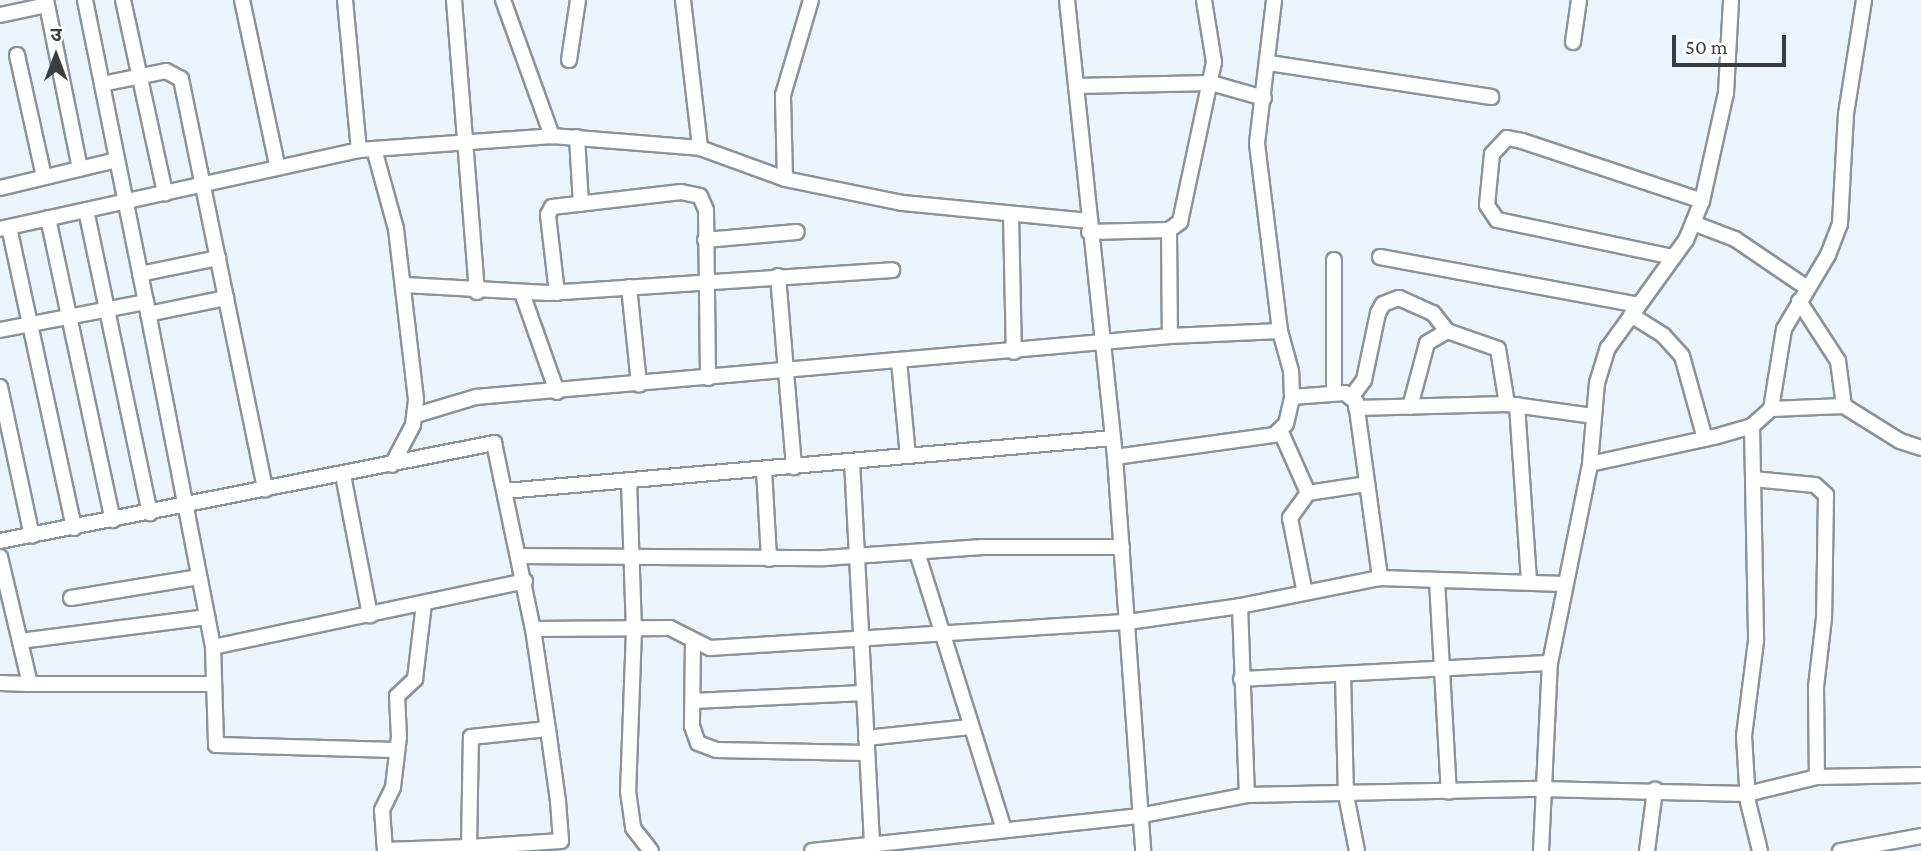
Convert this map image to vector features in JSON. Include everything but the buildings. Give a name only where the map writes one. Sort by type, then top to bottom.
[{"type":"street","points":[[85,0],[213,647],[216,745],[397,750]]},
{"type":"street","points":[[123,0],[165,193]]},
{"type":"street","points":[[242,0],[277,165]]},
{"type":"street","points":[[345,0],[359,150]]},
{"type":"street","points":[[454,0],[477,292]]},
{"type":"street","points":[[503,0],[552,136]]},
{"type":"street","points":[[569,60],[579,0]]},
{"type":"street","points":[[683,0],[700,148]]},
{"type":"street","points":[[785,179],[784,87],[811,0]]},
{"type":"street","points":[[1067,0],[1115,457],[1128,622],[1138,816],[1143,851]]},
{"type":"street","points":[[1170,336],[1169,229],[1185,210],[1212,83],[1214,42],[1204,0]]},
{"type":"street","points":[[1274,0],[1258,143],[1280,331],[1291,371],[1292,397],[1280,432],[1308,493]]},
{"type":"street","points":[[1573,42],[1578,0]]},
{"type":"street","points":[[1541,851],[1541,789],[1550,663],[1590,464],[1594,416],[1608,348],[1673,257],[1693,223],[1702,201],[1726,93],[1731,0]]},
{"type":"street","points":[[1771,409],[1779,347],[1799,301],[1840,224],[1847,104],[1864,0]]},
{"type":"street","points":[[0,15],[46,3],[80,169]]},
{"type":"street","points":[[16,55],[44,177]]},
{"type":"street","points":[[1269,63],[1491,97]]},
{"type":"street","points":[[102,84],[166,71],[181,79],[265,490]]},
{"type":"street","points":[[1076,86],[1212,83],[1264,98]]},
{"type":"street","points":[[74,528],[5,228],[203,185],[277,165],[359,150],[464,139],[552,136],[700,148],[785,179],[902,203],[1011,214],[1089,226],[1169,229]]},
{"type":"street","points":[[578,137],[581,204]]},
{"type":"street","points":[[1673,257],[1497,220],[1487,205],[1492,154],[1507,138],[1522,141],[1702,201]]},
{"type":"street","points":[[374,149],[396,229],[405,285],[415,415],[391,465]]},
{"type":"street","points":[[0,187],[117,160]]},
{"type":"street","points":[[557,293],[549,212],[552,207],[692,193],[704,201],[708,378]]},
{"type":"street","points":[[86,210],[150,513]]},
{"type":"street","points":[[1011,214],[1014,352]]},
{"type":"street","points":[[48,218],[113,520]]},
{"type":"street","points":[[1693,223],[1735,239],[1807,288]]},
{"type":"street","points":[[705,240],[797,232]]},
{"type":"street","points":[[1380,257],[1634,310],[1682,356],[1705,439]]},
{"type":"street","points":[[140,274],[218,258]]},
{"type":"street","points":[[1334,260],[1334,393]]},
{"type":"street","points":[[405,285],[477,292],[557,293],[892,270]]},
{"type":"street","points":[[778,276],[794,467]]},
{"type":"street","points":[[629,287],[639,384]]},
{"type":"street","points":[[522,293],[532,333],[557,392]]},
{"type":"street","points":[[0,330],[105,310],[147,308],[226,298]]},
{"type":"street","points":[[1380,578],[1354,402],[1364,380],[1383,304],[1399,298],[1425,308],[1447,331],[1498,349],[1512,405],[1529,583]]},
{"type":"street","points":[[1799,301],[1838,361],[1844,407]]},
{"type":"street","points":[[415,415],[459,399],[1014,352],[1170,336],[1280,331]]},
{"type":"street","points":[[1410,407],[1427,343],[1447,331]]},
{"type":"street","points":[[899,361],[908,456]]},
{"type":"street","points":[[0,387],[32,536]]},
{"type":"street","points":[[1292,397],[1334,393],[1354,402],[1410,407],[1512,405],[1594,416]]},
{"type":"street","points":[[1590,464],[1752,426],[1771,409],[1844,407],[1921,448]]},
{"type":"street","points":[[1752,426],[1756,641],[1744,726],[1747,793],[1760,851]]},
{"type":"street","points":[[1115,457],[1280,432]]},
{"type":"street","points":[[506,491],[1113,438]]},
{"type":"street","points":[[0,541],[494,443],[525,581],[548,729],[561,841],[513,848],[385,851],[382,810],[393,787],[397,750],[397,696],[415,679],[424,603]]},
{"type":"street","points":[[852,461],[872,845]]},
{"type":"street","points":[[764,469],[769,559]]},
{"type":"street","points":[[343,475],[370,615]]},
{"type":"street","points":[[1753,479],[1815,485],[1826,495],[1824,618],[1816,687],[1817,777]]},
{"type":"street","points":[[629,481],[634,630],[628,791],[633,828],[651,851]]},
{"type":"street","points":[[1304,589],[1290,518],[1308,493],[1367,484]]},
{"type":"street","points":[[519,556],[769,559],[1122,547]]},
{"type":"street","points":[[917,552],[946,634],[970,727],[1004,831]]},
{"type":"street","points":[[0,557],[30,684]]},
{"type":"street","points":[[71,598],[199,577]]},
{"type":"street","points":[[533,629],[670,628],[682,631],[693,641],[710,649],[1128,622],[1240,606],[1304,589],[1380,578],[1564,584]]},
{"type":"street","points":[[1437,580],[1449,792]]},
{"type":"street","points":[[213,647],[525,581]]},
{"type":"street","points":[[1240,606],[1247,795]]},
{"type":"street","points":[[20,641],[207,617]]},
{"type":"street","points":[[693,641],[694,736],[705,748],[867,753]]},
{"type":"street","points":[[1241,679],[1550,663]]},
{"type":"street","points":[[1343,674],[1346,795],[1357,851]]},
{"type":"street","points":[[5,683],[214,684]]},
{"type":"street","points":[[692,701],[864,693]]},
{"type":"street","points":[[866,738],[970,727]]},
{"type":"street","points":[[469,847],[471,737],[548,729]]},
{"type":"street","points":[[812,851],[872,845],[903,846],[1138,816],[1247,795],[1541,789],[1747,793],[1817,777],[1921,775]]},
{"type":"street","points":[[1647,851],[1655,790]]},
{"type":"street","points":[[1840,851],[1921,836]]}]
